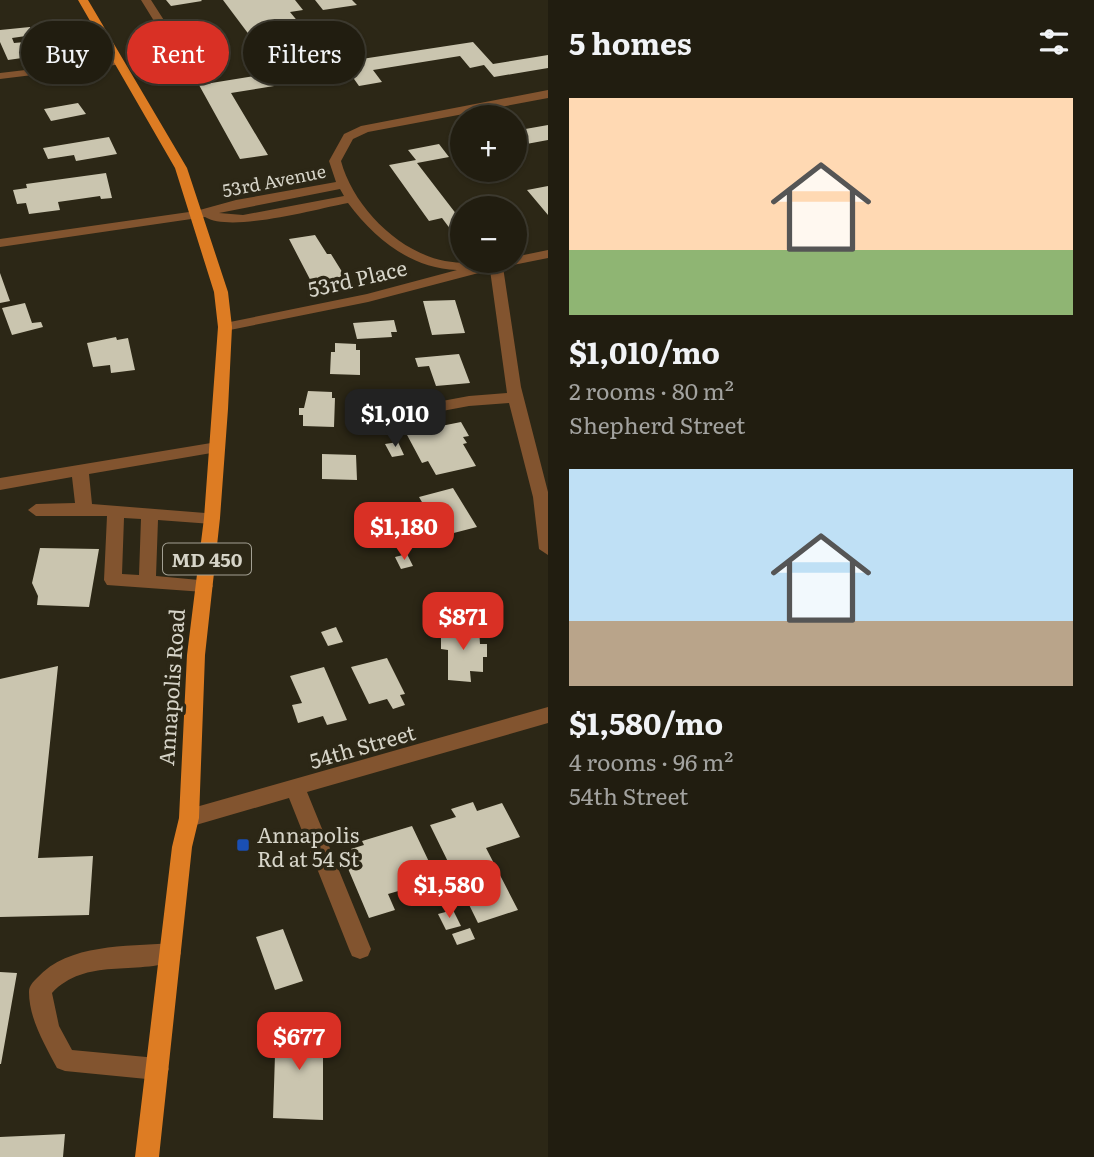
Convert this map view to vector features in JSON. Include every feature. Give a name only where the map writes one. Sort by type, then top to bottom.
[{"type":"main road","name":"Annapolis Road","points":[[83,0],[181,168],[221,292],[225,327],[212,518],[195,655],[189,818],[181,847],[147,1157]]},
{"type":"street","points":[[146,0],[159,21]]},
{"type":"street","points":[[0,76],[120,62]]},
{"type":"street","name":"53rd Avenue","points":[[197,215],[236,204],[343,185],[335,161],[339,150],[348,138],[365,129],[548,94]]},
{"type":"street","name":"53rd Place","points":[[343,185],[383,236],[411,255],[450,265]]},
{"type":"street","name":"53rd Avenue","points":[[197,215],[243,219],[352,198]]},
{"type":"street","points":[[0,243],[197,215]]},
{"type":"street","name":"53rd Place","points":[[527,258],[548,254]]},
{"type":"street","name":"53rd Place","points":[[225,327],[368,298],[462,273]]},
{"type":"street","points":[[497,273],[516,397],[541,498],[548,549]]},
{"type":"street","points":[[399,414],[470,401],[516,397]]},
{"type":"street","points":[[0,484],[217,447]]},
{"type":"street","points":[[79,471],[84,509]]},
{"type":"street","points":[[36,510],[84,509],[212,518]]},
{"type":"street","points":[[116,512],[113,580],[204,586]]},
{"type":"street","points":[[147,582],[150,514]]},
{"type":"street","name":"54th Street","points":[[189,818],[548,715]]},
{"type":"street","points":[[295,788],[360,949]]},
{"type":"street","points":[[157,1069],[65,1060],[48,1028],[40,990],[55,974],[85,961],[170,953]]},
{"type":"building","points":[[166,0],[201,0],[202,1],[171,6]]},
{"type":"building","points":[[223,0],[295,0],[303,10],[290,12],[297,21],[243,21],[243,27]]},
{"type":"building","points":[[315,0],[352,0],[357,5],[323,10]]},
{"type":"building","points":[[21,28],[21,37],[12,38],[14,43],[21,42],[21,58],[8,60],[0,42],[0,30]]},
{"type":"building","points":[[473,42],[493,64],[548,55],[548,68],[494,77],[484,65],[470,68],[460,56],[373,70],[382,82],[359,86],[358,84],[365,84],[365,58]]},
{"type":"building","points":[[243,78],[243,84],[287,84],[231,93],[268,155],[240,159],[199,85],[229,84],[229,80]]},
{"type":"building","points":[[78,103],[86,114],[51,121],[44,109]]},
{"type":"building","points":[[548,125],[548,140],[527,144],[527,129]]},
{"type":"building","points":[[109,137],[117,154],[76,161],[74,155],[48,159],[43,148]]},
{"type":"building","points":[[439,144],[449,157],[417,163],[450,206],[450,229],[442,218],[429,221],[389,165],[416,160],[408,150]]},
{"type":"building","points":[[106,173],[112,198],[101,199],[100,196],[58,202],[60,210],[29,214],[26,203],[17,204],[13,190],[27,188],[26,184]]},
{"type":"building","points":[[548,186],[548,215],[527,190]]},
{"type":"building","points":[[315,235],[349,283],[315,289],[289,239]]},
{"type":"building","points":[[0,273],[10,301],[0,303]]},
{"type":"building","points":[[455,300],[465,333],[432,335],[423,301]]},
{"type":"building","points":[[25,303],[32,323],[41,322],[43,327],[12,335],[2,308]]},
{"type":"building","points":[[394,320],[397,332],[391,332],[392,337],[357,339],[353,323]]},
{"type":"building","points":[[116,337],[117,340],[128,338],[135,370],[111,373],[110,365],[93,367],[87,343]]},
{"type":"building","points":[[335,343],[356,344],[356,350],[360,350],[360,375],[330,374],[331,352],[335,352]]},
{"type":"building","points":[[459,354],[470,383],[436,386],[429,366],[418,367],[415,358]]},
{"type":"building","points":[[401,390],[406,400],[387,403],[384,392]]},
{"type":"building","points":[[308,391],[332,392],[332,398],[335,398],[334,427],[303,426],[303,415],[299,415],[299,408],[304,408]]},
{"type":"building","points":[[366,391],[378,391],[378,402],[366,401]]},
{"type":"building","points":[[461,422],[469,436],[463,437],[467,443],[463,444],[476,466],[436,475],[428,461],[422,463],[406,433]]},
{"type":"building","points":[[398,442],[404,455],[392,457],[385,444]]},
{"type":"building","points":[[322,454],[356,455],[357,480],[322,479]]},
{"type":"building","points":[[453,488],[477,527],[442,536],[419,497]]},
{"type":"building","points":[[40,548],[99,549],[89,607],[37,605],[38,596],[32,583]]},
{"type":"building","points":[[407,554],[413,566],[401,569],[395,557]]},
{"type":"building","points":[[446,603],[477,604],[478,624],[448,623]]},
{"type":"building","points":[[336,627],[343,642],[328,646],[321,632]]},
{"type":"building","points":[[441,627],[479,629],[480,644],[487,644],[487,657],[483,657],[483,672],[470,671],[471,682],[448,680],[448,650],[441,649]]},
{"type":"building","points":[[387,658],[405,694],[400,695],[405,705],[393,709],[387,699],[369,704],[351,667]]},
{"type":"building","points":[[58,666],[38,858],[93,856],[89,915],[0,917],[0,679]]},
{"type":"building","points":[[324,667],[347,720],[327,725],[323,716],[298,723],[292,705],[302,703],[290,676]]},
{"type":"building","points":[[473,802],[477,811],[502,803],[520,837],[486,848],[518,910],[478,923],[430,825],[456,817],[451,809]]},
{"type":"building","points":[[412,826],[431,866],[428,867],[432,877],[418,881],[419,885],[388,894],[395,910],[369,918],[341,852],[364,845],[362,841]]},
{"type":"building","points":[[453,910],[461,926],[446,930],[438,914]]},
{"type":"building","points":[[470,928],[475,939],[457,945],[452,934]]},
{"type":"building","points":[[283,929],[303,981],[275,990],[256,937]]},
{"type":"building","points":[[0,972],[17,973],[1,1064],[0,1064]]},
{"type":"building","points":[[276,1023],[323,1024],[323,1120],[273,1118]]},
{"type":"building","points":[[65,1134],[63,1157],[0,1157],[0,1137]]},
{"type":"place","name":"Annapolis Rd at 54 St","points":[[243,845]]}]
